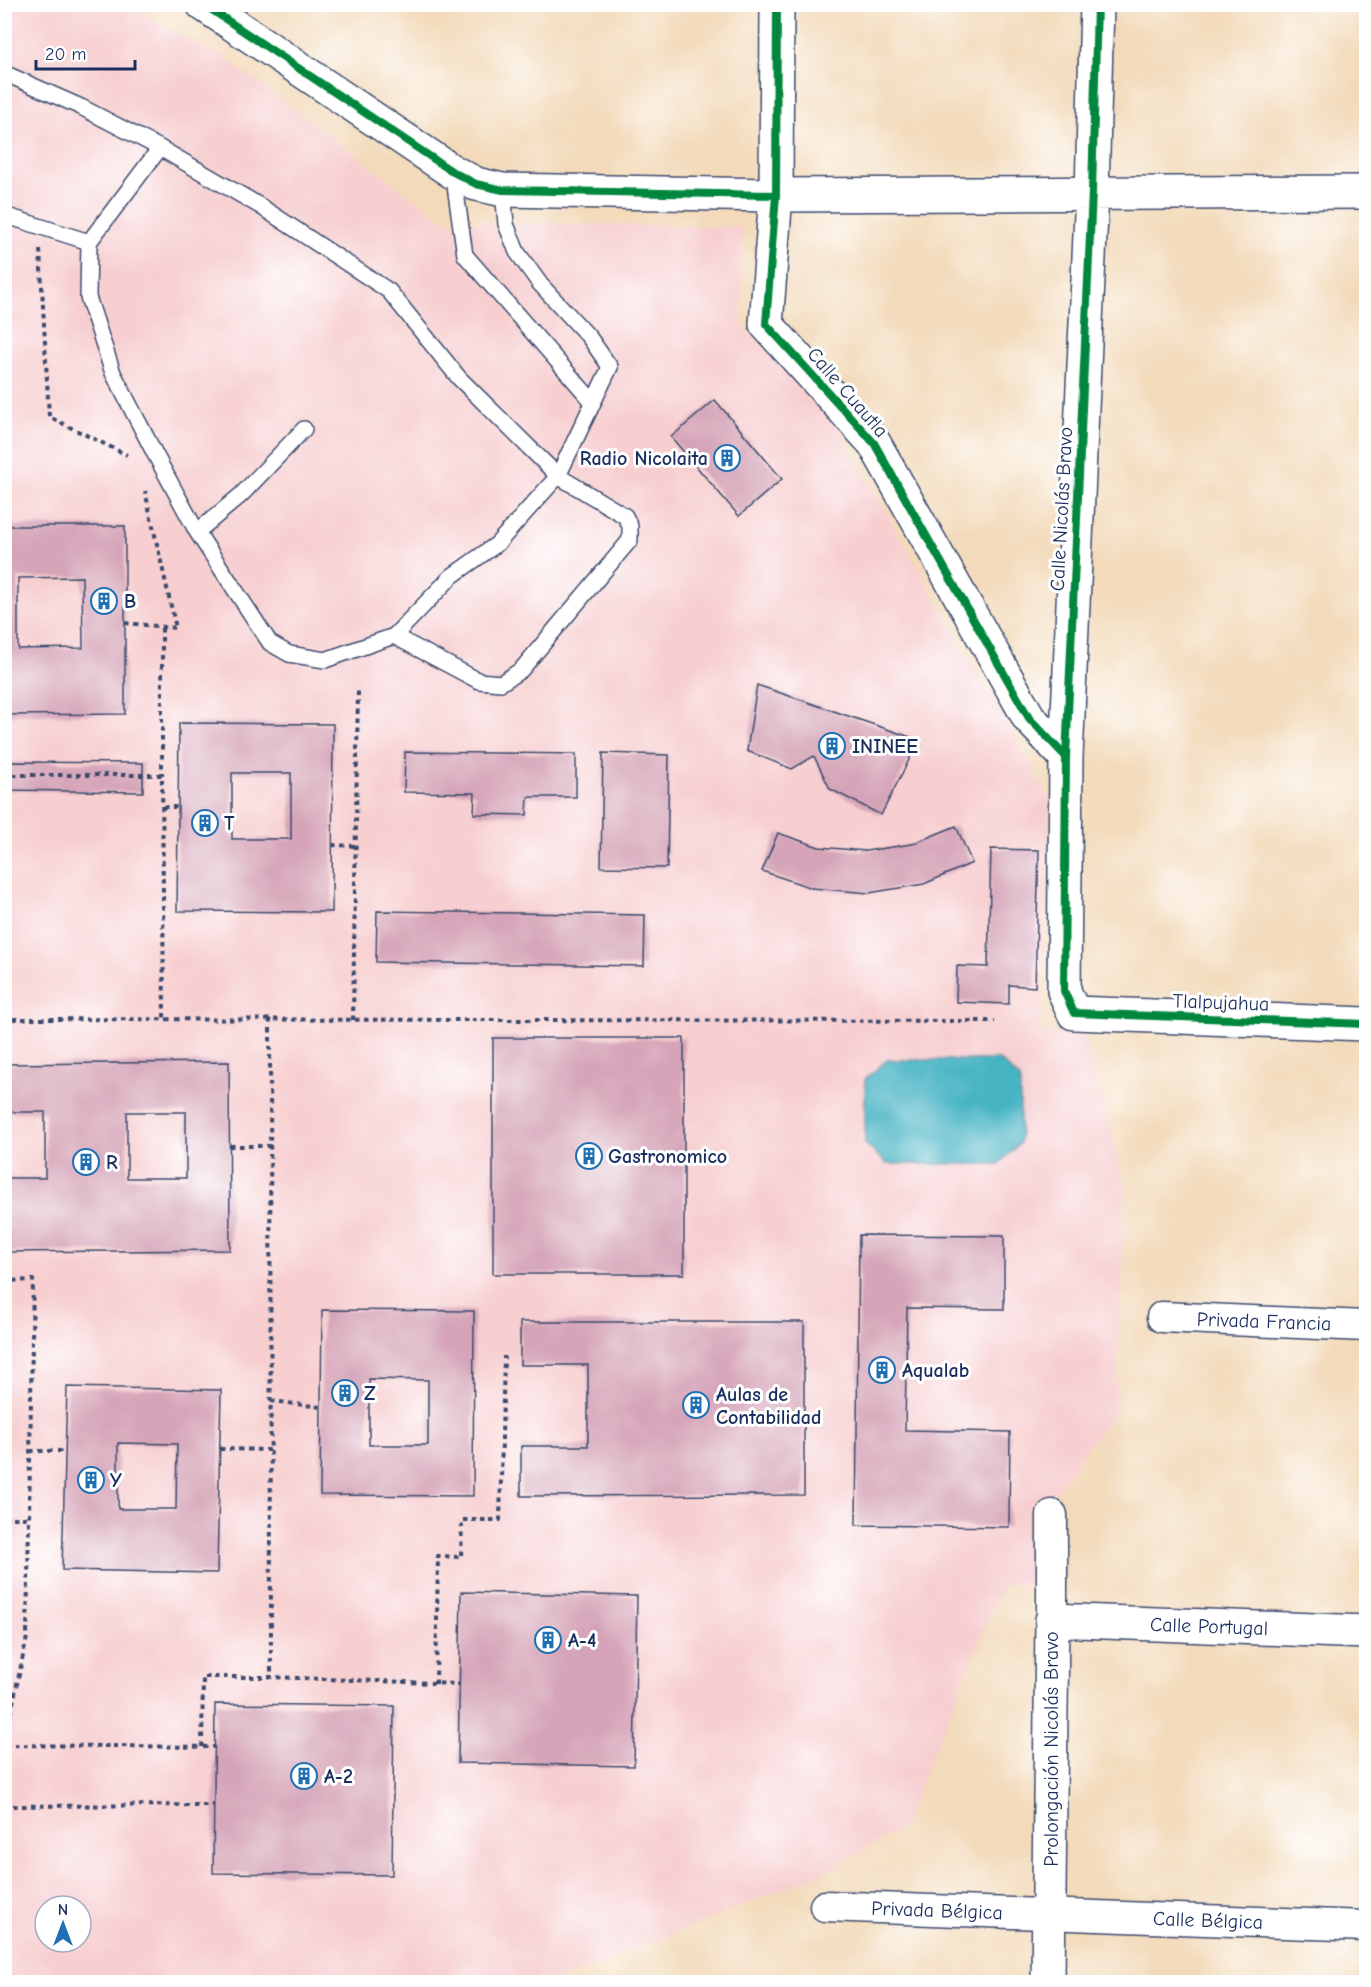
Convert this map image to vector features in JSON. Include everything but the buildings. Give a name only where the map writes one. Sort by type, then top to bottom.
[{"type":"street","points":[[203,4],[453,172],[476,184],[503,190],[776,195],[1366,192]]},
{"type":"street","name":"Calle Cuautla","points":[[777,4],[776,195],[766,324],[874,443],[1029,718],[1066,757]]},
{"type":"street","name":"Calle Nicolás Bravo","points":[[1074,1013],[1064,991],[1066,757],[1092,192],[1097,4]]},
{"type":"street","name":"Tlalpujahua","points":[[1074,1013],[1366,1024]]},
{"type":"street","name":"Privada Francia","points":[[1162,1317],[1366,1326]]},
{"type":"street","name":"Prolongación Nicolás Bravo","points":[[1048,1983],[1052,1515]]},
{"type":"street","name":"Calle Portugal","points":[[1052,1620],[1366,1632]]},
{"type":"street","name":"Privada Bélgica","points":[[825,1906],[1050,1914]]},
{"type":"street","name":"Calle Bélgica","points":[[1050,1914],[1366,1926]]},
{"type":"lane","points":[[4,73],[81,107],[160,148],[260,206],[389,291],[459,378],[558,476],[625,516],[630,526],[630,540],[521,670],[501,683],[479,681],[394,636]]},
{"type":"lane","points":[[160,148],[89,242],[88,297],[113,373],[197,532],[270,643],[289,654],[325,660],[394,636],[452,576],[497,544],[558,476],[610,367],[589,337],[540,284],[518,252],[506,224],[503,190]]},
{"type":"lane","points":[[453,172],[465,255],[593,402]]},
{"type":"lane","points":[[4,214],[89,242]]},
{"type":"lane","points":[[197,532],[241,495],[304,429]]},
{"type":"path","points":[[40,239],[49,417],[128,455]]},
{"type":"path","points":[[125,623],[176,628],[143,482]]},
{"type":"path","points":[[162,628],[164,1019]]},
{"type":"path","points":[[353,1020],[358,689]]},
{"type":"path","points":[[4,775],[162,776]]},
{"type":"path","points":[[163,807],[178,807]]},
{"type":"path","points":[[332,845],[356,846]]},
{"type":"path","points":[[4,1019],[995,1021]]},
{"type":"path","points":[[270,1019],[271,1677]]},
{"type":"path","points":[[230,1146],[271,1146]]},
{"type":"path","points":[[4,1281],[33,1280],[27,1637],[4,1745],[215,1747]]},
{"type":"path","points":[[436,1683],[438,1556],[461,1557],[462,1520],[500,1520],[504,1356]]},
{"type":"path","points":[[271,1401],[321,1407]]},
{"type":"path","points":[[220,1449],[271,1450]]},
{"type":"path","points":[[30,1451],[65,1451]]},
{"type":"path","points":[[4,1518],[29,1518]]},
{"type":"path","points":[[202,1747],[203,1677],[271,1677],[459,1684]]},
{"type":"path","points":[[4,1806],[214,1805]]},
{"type":"shaded area","points":[[5,5],[125,5],[228,60],[446,222],[743,227],[741,323],[837,426],[1051,801],[1041,1031],[1085,1035],[1126,1188],[1116,1409],[1041,1512],[1038,1585],[1003,1585],[902,1828],[825,1872],[555,1982],[5,1982]]},
{"type":"water","points":[[887,1060],[999,1060],[1020,1079],[1020,1143],[999,1164],[887,1164],[865,1144],[865,1079]]},
{"type":"cycle path","points":[[203,4],[453,172],[476,184],[503,190],[776,195]]},
{"type":"cycle path","points":[[777,4],[776,195],[766,324],[874,443],[1029,718],[1066,757]]},
{"type":"cycle path","points":[[1097,4],[1092,192],[1066,757],[1064,991],[1074,1013],[1366,1024]]},
{"type":"place","name":"Radio Nicolaita","points":[[727,458]]},
{"type":"place","name":"B","points":[[104,601]]},
{"type":"place","name":"ININEE","points":[[832,746]]},
{"type":"place","name":"T","points":[[205,823]]},
{"type":"place","name":"Gastronomico","points":[[589,1156]]},
{"type":"place","name":"R","points":[[86,1162]]},
{"type":"place","name":"Aqualab","points":[[882,1370]]},
{"type":"place","name":"Z","points":[[345,1393]]},
{"type":"place","name":"Aulas de Contabilidad","points":[[696,1405]]},
{"type":"place","name":"Y","points":[[91,1480]]},
{"type":"place","name":"A-4","points":[[548,1640]]},
{"type":"place","name":"A-2","points":[[304,1776]]}]
